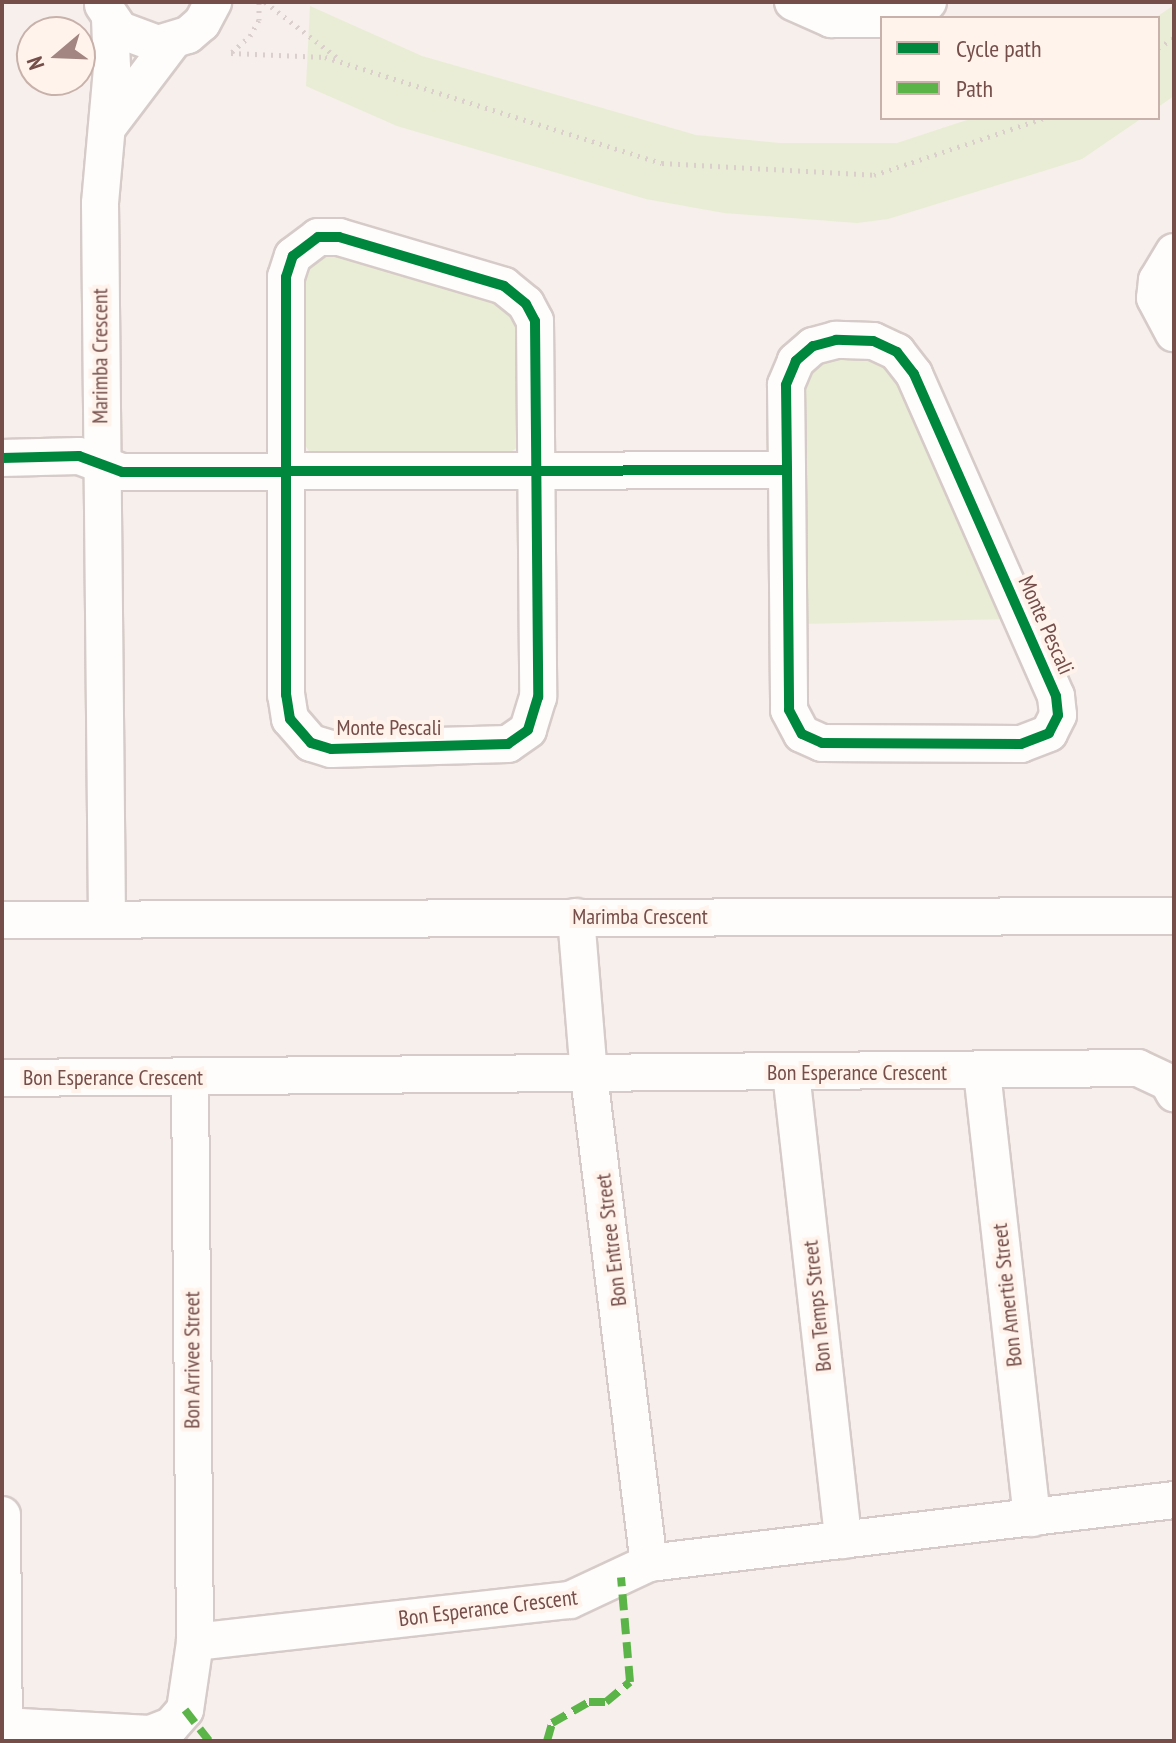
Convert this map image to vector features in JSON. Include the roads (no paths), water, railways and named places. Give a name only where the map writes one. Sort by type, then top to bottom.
[{"type":"street","points":[[106,129],[172,42],[202,23],[213,2]]},
{"type":"street","points":[[793,2],[831,19],[880,18]]},
{"type":"street","points":[[890,16],[928,2]]},
{"type":"street","points":[[106,10],[144,42],[172,42]]},
{"type":"street","name":"Marimba Crescent","points":[[106,10],[106,129],[100,203],[100,466],[107,919]]},
{"type":"street","name":"Monte Pescali","points":[[329,236],[504,286],[520,297],[537,332],[538,697],[528,730],[508,744],[487,748],[331,749],[300,735],[286,695],[288,470],[288,266],[300,247],[329,236]]},
{"type":"street","points":[[1174,252],[1157,280],[1155,298],[1174,333]]},
{"type":"street","name":"Monte Pescali","points":[[836,340],[873,341],[897,352],[914,374],[1056,696],[1058,715],[1049,733],[1021,744],[822,743],[802,734],[789,710],[787,470],[786,385],[796,361],[813,346],[836,340]]},
{"type":"street","points":[[2,458],[79,456],[122,472],[787,470]]},
{"type":"street","name":"Marimba Crescent","points":[[2,920],[1174,916]]},
{"type":"street","name":"Bon Entree Street","points":[[576,917],[589,1076],[649,1563]]},
{"type":"street","name":"Bon Esperance Crescent","points":[[2,1078],[589,1076],[1138,1068],[1168,1082],[1174,1093]]},
{"type":"street","name":"Bon Amertie Street","points":[[982,1072],[1032,1518]]},
{"type":"street","name":"Bon Temps Street","points":[[791,1073],[843,1540]]},
{"type":"street","name":"Bon Arrivee Street","points":[[190,1078],[195,1642]]},
{"type":"street","name":"Bon Esperance Crescent","points":[[195,1642],[570,1600],[649,1563],[1174,1500]]},
{"type":"street","points":[[2,1515],[3,1726],[150,1734],[171,1726],[185,1710],[195,1642]]}]
